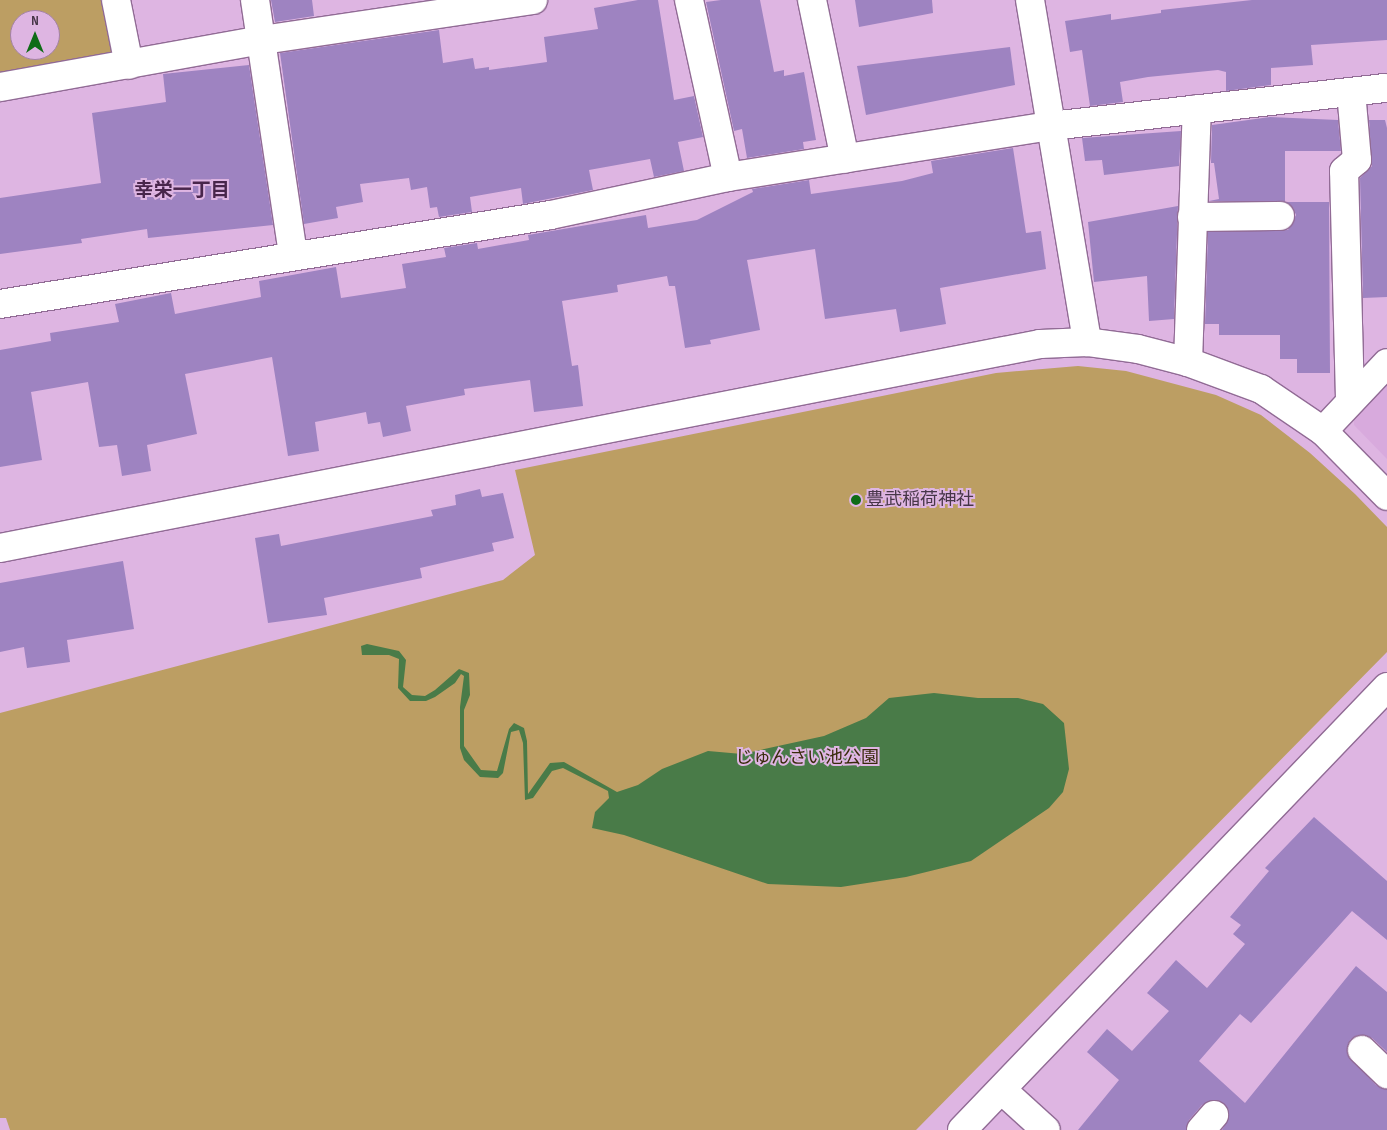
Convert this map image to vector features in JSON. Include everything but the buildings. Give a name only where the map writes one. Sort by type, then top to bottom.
[{"type":"street","points":[[116,0],[129,65]]},
{"type":"street","points":[[255,0],[293,254]]},
{"type":"street","points":[[0,88],[447,6],[533,0]]},
{"type":"street","points":[[689,0],[728,177]]},
{"type":"street","points":[[812,0],[845,159]]},
{"type":"street","points":[[1030,0],[1087,342]]},
{"type":"street","points":[[0,304],[293,254],[551,215],[728,177],[1051,126],[1387,88]]},
{"type":"street","points":[[1350,400],[1344,171],[1356,160],[1351,92]]},
{"type":"street","points":[[1188,362],[1192,217],[1198,108]]},
{"type":"street","points":[[1192,217],[1280,216]]},
{"type":"street","points":[[0,548],[1040,344],[1087,342],[1138,349],[1188,362],[1261,389],[1323,431],[1387,496]]},
{"type":"street","points":[[1323,431],[1387,362]]},
{"type":"street","points":[[962,1130],[1387,687]]},
{"type":"street","points":[[1362,1050],[1387,1074]]},
{"type":"street","points":[[1002,1090],[1046,1130]]},
{"type":"shaded area","points":[[1387,379],[1387,459],[1354,425],[1354,412]]},
{"type":"shaded area","points":[[367,644],[399,651],[406,660],[403,687],[412,695],[425,696],[435,690],[459,669],[469,673],[470,695],[464,710],[464,746],[481,770],[497,771],[509,729],[514,723],[524,728],[527,741],[528,794],[550,763],[564,762],[617,792],[638,785],[662,769],[708,751],[742,754],[824,736],[866,718],[889,698],[934,693],[978,698],[1018,698],[1043,704],[1064,723],[1069,769],[1063,792],[1049,808],[971,861],[906,877],[841,887],[768,884],[624,835],[592,828],[595,812],[609,798],[608,791],[563,768],[552,771],[533,798],[525,800],[523,743],[519,730],[511,732],[503,773],[498,778],[480,777],[464,760],[460,748],[460,707],[464,676],[461,674],[455,683],[435,697],[426,701],[410,701],[398,688],[399,659],[389,655],[362,655],[361,646]]},
{"type":"green space","points":[[0,0],[110,0],[120,54],[0,74]]},
{"type":"green space","name":"じゅんさい池公園","points":[[1078,366],[1126,371],[1216,395],[1261,415],[1310,453],[1355,494],[1387,527],[1387,652],[916,1130],[10,1130],[6,1118],[0,1118],[0,713],[503,580],[535,555],[515,470],[996,373]]},
{"type":"place","name":"豊武稲荷神社","points":[[856,500]]},
{"type":"district","name":"幸栄一丁目","points":[[182,191]]}]
